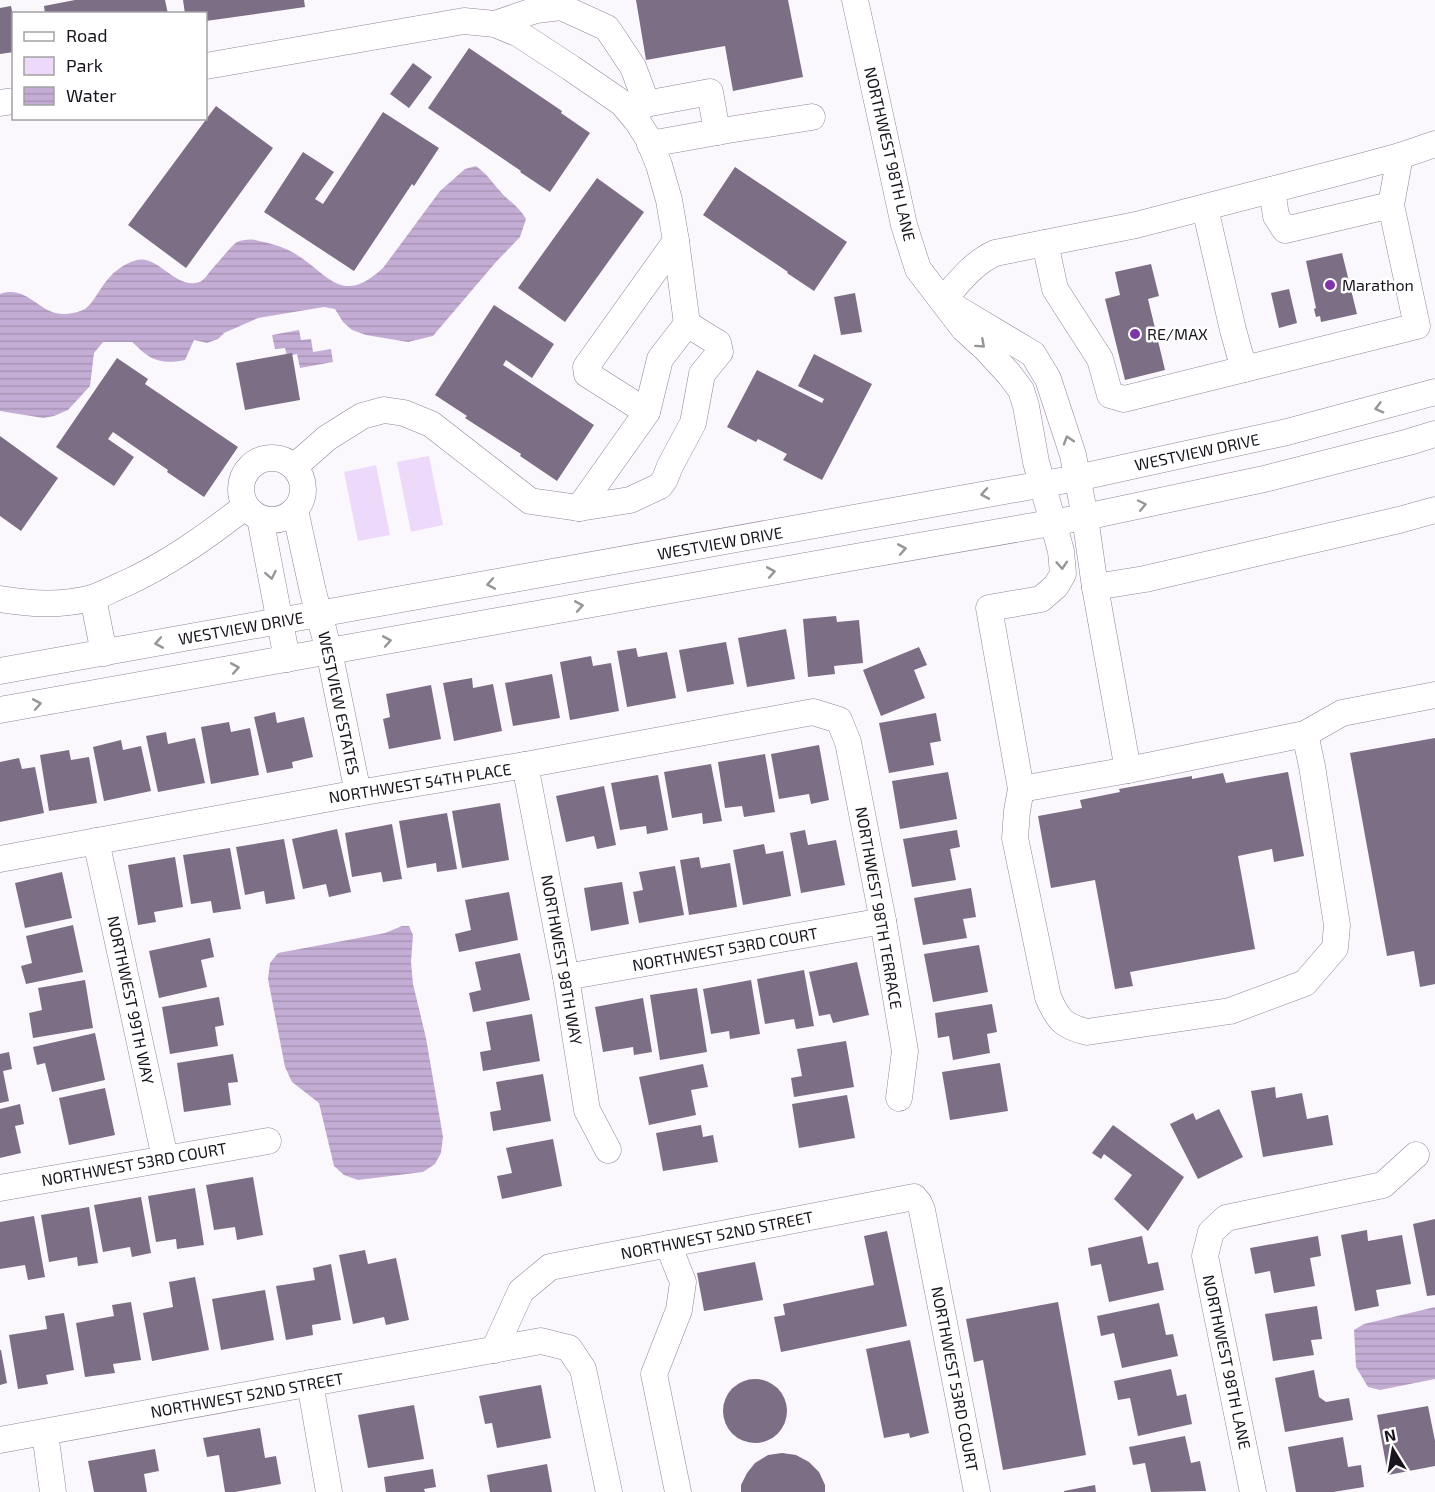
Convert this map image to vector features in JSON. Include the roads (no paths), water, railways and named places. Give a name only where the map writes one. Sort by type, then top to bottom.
[{"type":"street","name":"NORTHWEST 98TH LANE","points":[[855,0],[904,225],[918,269],[964,329],[1010,374],[1021,390],[1036,462],[1060,551],[1063,574],[1056,586],[1041,599],[989,608],[1021,789]]},
{"type":"street","points":[[495,24],[536,10],[561,7],[607,28],[633,67],[637,121],[651,144],[669,200],[687,324],[660,359],[647,412],[579,508]]},
{"type":"street","points":[[207,66],[464,21],[495,24],[519,34],[622,102],[636,106],[710,92],[717,132]]},
{"type":"street","points":[[651,144],[812,117]]},
{"type":"street","points":[[943,300],[970,270],[995,252],[1136,225],[1400,156],[1435,144]]},
{"type":"street","points":[[1045,243],[1055,289],[1100,359],[1110,395],[1124,399],[1417,326],[1390,205],[1400,156]]},
{"type":"street","points":[[1272,190],[1276,216],[1285,230],[1390,205]]},
{"type":"street","points":[[1205,208],[1244,369]]},
{"type":"street","points":[[647,412],[587,374],[586,367],[676,241]]},
{"type":"street","name":"NORTHWEST 98TH LANE","points":[[943,300],[1033,354],[1048,379],[1073,455],[1128,770]]},
{"type":"street","points":[[294,467],[327,438],[362,416],[384,410],[404,413],[431,424],[530,501],[579,508],[630,500],[660,486],[665,479],[693,423],[702,374],[720,352],[718,343],[687,324]]},
{"type":"street","name":"WESTVIEW DRIVE","points":[[0,671],[1077,478],[1287,432],[1435,392]]},
{"type":"street","points":[[0,710],[1084,518],[1264,479],[1435,434]]},
{"type":"street","points":[[0,599],[29,604],[93,598],[164,564],[214,530],[253,512],[270,520],[288,516],[300,502],[303,484],[294,467],[276,459],[257,462],[249,469],[244,477],[242,496],[253,512],[287,659]]},
{"type":"street","name":"WESTVIEW ESTATES","points":[[295,510],[329,651],[358,793]]},
{"type":"street","points":[[1095,587],[1145,579],[1435,510]]},
{"type":"street","points":[[93,598],[104,653]]},
{"type":"street","points":[[1305,734],[1337,925],[1335,948],[1305,982],[1230,1011],[1087,1032],[1072,1028],[1056,1015],[1048,997],[1016,838],[1021,789],[1305,734],[1342,713],[1435,695]]},
{"type":"street","name":"NORTHWEST 54TH PLACE","points":[[0,859],[813,712],[839,720]]},
{"type":"street","name":"NORTHWEST 98TH TERRACE","points":[[839,720],[848,742],[883,921],[905,1051],[899,1098]]},
{"type":"street","name":"NORTHWEST 98TH WAY","points":[[525,765],[566,977],[587,1110],[608,1150]]},
{"type":"street","name":"NORTHWEST 99TH WAY","points":[[96,841],[165,1158]]},
{"type":"street","name":"NORTHWEST 53RD COURT","points":[[566,977],[883,921]]},
{"type":"street","name":"NORTHWEST 53RD COURT","points":[[0,1188],[268,1141]]},
{"type":"street","name":"NORTHWEST 98TH LANE","points":[[1253,1492],[1205,1256],[1211,1232],[1226,1218],[1383,1185],[1416,1155]]},
{"type":"street","name":"NORTHWEST 53RD COURT","points":[[914,1197],[922,1210],[977,1492]]},
{"type":"street","name":"NORTHWEST 52ND STREET","points":[[494,1350],[521,1291],[550,1267],[914,1197]]},
{"type":"street","points":[[668,1244],[683,1282],[679,1310],[654,1374],[678,1492]]},
{"type":"street","name":"NORTHWEST 52ND STREET","points":[[0,1440],[541,1341],[569,1348],[583,1369],[609,1492]]},
{"type":"street","points":[[310,1383],[329,1492]]},
{"type":"street","points":[[45,1432],[53,1492]]},
{"type":"water","points":[[476,166],[520,210],[526,219],[520,237],[433,336],[408,342],[366,335],[352,330],[343,322],[335,309],[324,307],[258,318],[207,343],[194,340],[185,360],[180,361],[156,360],[132,342],[103,342],[94,353],[90,386],[68,410],[43,418],[0,411],[0,294],[18,293],[55,313],[74,313],[88,307],[111,276],[132,261],[152,262],[180,280],[195,283],[205,278],[237,242],[248,240],[285,248],[336,283],[346,286],[356,285],[369,279],[383,268],[440,191],[465,169]]},
{"type":"water","points":[[299,330],[301,340],[311,339],[313,352],[331,349],[333,362],[300,368],[297,354],[287,356],[285,348],[275,349],[272,335]]},
{"type":"water","points":[[402,926],[409,926],[413,935],[411,962],[413,984],[426,1038],[443,1137],[441,1153],[435,1164],[423,1172],[358,1180],[344,1175],[334,1166],[319,1103],[292,1082],[285,1067],[268,979],[270,963],[278,953],[385,933]]},
{"type":"water","points":[[1435,1307],[1435,1379],[1380,1390],[1368,1387],[1356,1367],[1354,1330],[1364,1324]]},
{"type":"place","name":"Marathon","points":[[1330,285]]},
{"type":"place","name":"RE/MAX","points":[[1135,334]]}]
